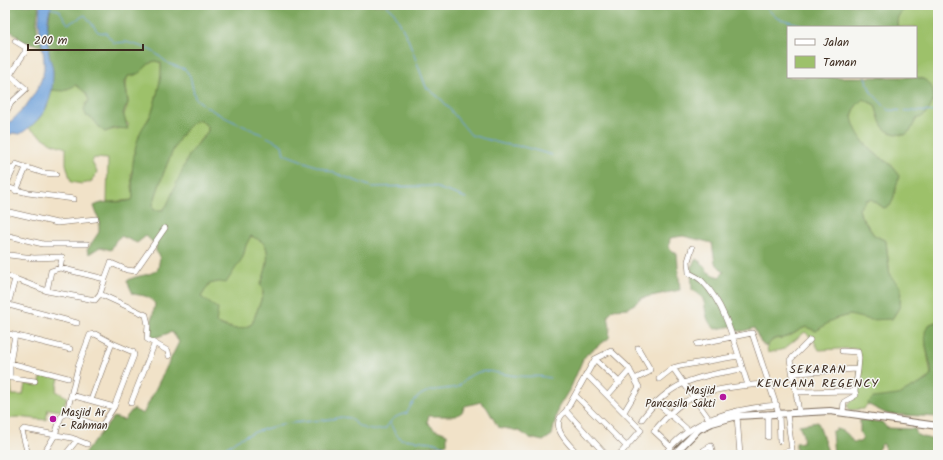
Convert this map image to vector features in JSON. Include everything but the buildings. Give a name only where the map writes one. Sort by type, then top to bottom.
[{"type":"main road","points":[[675,454],[698,427],[740,416],[843,412],[938,426]]},
{"type":"street","points":[[5,82],[25,52],[25,47],[15,41]]},
{"type":"street","points":[[5,67],[26,89],[11,103],[5,114]]},
{"type":"street","points":[[56,174],[42,173],[16,164],[7,178],[5,187],[16,191],[74,199]]},
{"type":"street","points":[[5,165],[13,170]]},
{"type":"street","points":[[16,191],[26,168]]},
{"type":"street","points":[[5,211],[57,223],[96,219]]},
{"type":"street","points":[[5,275],[47,291],[95,300],[100,294],[111,262],[127,270],[135,270],[165,228]]},
{"type":"street","points":[[5,235],[43,244],[87,244]]},
{"type":"street","points":[[692,248],[688,261],[688,273],[702,282],[717,302],[731,336],[748,385]]},
{"type":"street","points":[[9,255],[34,258],[62,257],[60,268]]},
{"type":"street","points":[[47,291],[51,271],[60,268],[105,279]]},
{"type":"street","points":[[15,279],[6,304],[77,323]]},
{"type":"street","points":[[100,294],[146,315],[148,324],[146,338],[154,345],[168,351],[169,356]]},
{"type":"street","points":[[5,333],[70,349]]},
{"type":"street","points":[[697,344],[752,333],[777,406],[779,414],[780,441]]},
{"type":"street","points":[[43,455],[55,435],[61,417],[67,412],[78,367],[90,335],[95,334],[134,353],[114,407],[101,426],[75,417],[67,412]]},
{"type":"street","points":[[15,335],[7,378],[35,381]]},
{"type":"street","points":[[799,413],[790,360],[810,340]]},
{"type":"street","points":[[91,400],[112,343]]},
{"type":"street","points":[[131,403],[154,345]]},
{"type":"street","points":[[635,379],[648,372],[650,369],[638,348]]},
{"type":"street","points":[[579,455],[559,432],[558,425],[560,415],[566,411],[596,359],[612,351],[630,370],[638,389],[624,412]]},
{"type":"street","points":[[842,351],[858,352],[859,358],[855,391],[856,395],[844,402],[843,412]]},
{"type":"street","points":[[5,352],[11,355]]},
{"type":"street","points":[[659,379],[673,368],[688,364],[738,356]]},
{"type":"street","points":[[596,359],[620,383]]},
{"type":"street","points":[[10,363],[68,378]]},
{"type":"street","points":[[673,368],[709,419]]},
{"type":"street","points":[[642,420],[656,402],[683,383],[693,379],[742,369]]},
{"type":"street","points":[[792,376],[797,373],[842,369],[858,370]]},
{"type":"street","points":[[608,396],[630,370]]},
{"type":"street","points":[[586,374],[642,430],[619,455]]},
{"type":"street","points":[[670,446],[654,431],[670,414],[693,397],[710,392],[748,385],[770,384]]},
{"type":"street","points":[[796,392],[855,391]]},
{"type":"street","points":[[71,395],[114,407]]},
{"type":"street","points":[[575,395],[627,447]]},
{"type":"street","points":[[656,402],[689,431]]},
{"type":"street","points":[[664,455],[670,446],[689,431],[698,427],[709,419],[742,408],[777,406]]},
{"type":"street","points":[[740,455],[740,416],[742,408]]},
{"type":"street","points":[[566,411],[606,455]]},
{"type":"street","points":[[768,414],[768,437]]},
{"type":"street","points":[[779,454],[792,450],[787,414]]},
{"type":"street","points":[[34,455],[28,454],[22,430],[26,429],[55,435],[87,444]]},
{"type":"street","points":[[65,455],[77,440]]},
{"type":"street","points":[[707,455],[704,450],[711,446],[713,455]]},
{"type":"street","points":[[937,455],[938,449]]},
{"type":"green space","points":[[5,5],[38,5],[37,28],[43,47],[28,42],[20,43],[18,36],[10,31],[5,37]]},
{"type":"green space","points":[[51,5],[911,5],[902,11],[898,17],[898,26],[787,26],[787,78],[917,78],[929,83],[932,88],[932,104],[926,114],[916,119],[911,130],[905,135],[891,133],[884,128],[879,119],[875,105],[863,99],[856,106],[852,116],[856,130],[865,144],[894,168],[899,176],[890,206],[884,208],[871,199],[866,200],[859,209],[861,216],[874,235],[886,241],[890,276],[901,287],[900,306],[892,319],[871,320],[849,315],[834,319],[816,331],[806,327],[789,336],[774,339],[767,347],[761,343],[754,328],[744,331],[737,331],[733,326],[715,329],[707,318],[702,298],[692,290],[691,267],[696,259],[702,263],[708,272],[719,277],[724,272],[715,263],[712,243],[683,236],[670,238],[669,248],[677,254],[680,290],[642,298],[629,308],[614,309],[608,315],[610,327],[609,338],[587,354],[583,359],[571,387],[558,408],[552,435],[543,441],[530,438],[519,431],[498,427],[487,408],[481,402],[465,406],[462,412],[456,416],[429,416],[427,422],[434,429],[447,434],[447,444],[426,447],[416,446],[414,451],[416,455],[83,455],[114,417],[124,420],[133,409],[143,414],[179,342],[172,332],[151,339],[150,331],[155,304],[148,297],[133,294],[127,281],[135,277],[154,272],[158,269],[160,257],[156,252],[156,245],[146,236],[137,243],[121,236],[116,240],[111,250],[100,247],[89,254],[87,250],[99,232],[99,220],[94,206],[108,202],[123,202],[132,200],[132,172],[135,149],[140,133],[148,120],[155,101],[161,75],[161,63],[154,61],[136,75],[128,76],[125,82],[128,103],[123,113],[128,129],[115,128],[105,132],[92,119],[86,116],[84,109],[89,100],[86,93],[76,85],[64,91],[50,90],[53,71],[49,56],[47,30]],"holes":[[[197,120],[201,120],[208,127],[208,131],[189,155],[167,205],[163,210],[154,210],[153,205],[160,184],[176,145],[189,125]],[[251,236],[263,242],[267,249],[267,265],[260,285],[263,288],[263,295],[252,324],[234,329],[216,323],[218,309],[201,297],[209,284],[218,282],[226,283],[243,257],[246,245]]]},
{"type":"green space","points":[[911,5],[938,5],[938,321],[928,325],[926,346],[931,375],[919,384],[893,397],[873,400],[864,409],[850,410],[847,405],[853,400],[859,389],[858,348],[819,350],[814,341],[805,332],[784,349],[768,353],[767,347],[772,341],[789,336],[806,327],[816,331],[834,319],[849,315],[892,319],[900,306],[901,287],[890,276],[886,241],[874,235],[861,216],[859,209],[866,200],[871,199],[884,208],[889,203],[896,190],[894,167],[867,146],[857,132],[852,116],[856,106],[863,99],[875,105],[881,124],[891,133],[905,135],[914,124],[929,83],[923,79],[917,78],[917,26],[898,26],[898,17]]},
{"type":"green space","points":[[155,61],[161,63],[161,78],[153,110],[146,123],[131,174],[132,200],[107,202],[108,159],[94,158],[92,162],[97,172],[91,182],[82,184],[71,182],[66,164],[66,148],[51,143],[29,128],[47,107],[50,90],[68,90],[72,85],[76,85],[86,93],[89,100],[85,105],[90,117],[105,132],[129,125],[124,118],[128,105],[126,85],[128,76],[136,74]]},
{"type":"green space","points":[[197,120],[201,120],[208,128],[208,131],[194,149],[164,210],[154,210],[153,205],[160,184],[176,145],[189,125]]},
{"type":"green space","points":[[251,236],[264,243],[267,249],[267,265],[260,285],[263,288],[263,295],[252,324],[239,330],[216,323],[201,297],[209,284],[218,282],[243,257],[246,245]]},
{"type":"green space","points":[[938,321],[938,417],[887,414],[867,404],[873,398],[898,395],[927,380],[931,374],[931,368],[926,346],[925,332],[928,325]]},
{"type":"green space","points":[[43,374],[59,378],[56,391],[67,397],[62,411],[48,409],[46,420],[16,417],[5,420],[5,381],[11,381],[12,395],[23,395],[25,384],[38,386]]},
{"type":"green space","points":[[860,420],[882,422],[887,428],[915,429],[917,435],[937,441],[934,455],[881,455],[885,449],[884,444],[882,444],[874,455],[834,455],[832,432],[837,429],[843,431],[853,442],[860,442],[863,438],[860,432]]},
{"type":"green space","points":[[818,422],[829,455],[796,455],[796,443],[803,442],[799,425]]},
{"type":"water","points":[[40,5],[51,5],[48,17],[47,35],[49,54],[53,68],[53,83],[49,101],[36,122],[29,128],[20,134],[13,133],[5,137],[5,126],[18,115],[30,100],[39,84],[44,69],[43,50],[39,26]]},
{"type":"waterway","points":[[386,5],[394,12],[408,39],[426,87],[442,100],[471,135],[552,155]]},
{"type":"waterway","points":[[763,5],[777,18],[806,26]]},
{"type":"waterway","points":[[49,8],[59,10],[68,24],[85,15],[98,32],[106,33],[114,43],[126,42],[143,47],[154,52],[169,64],[185,69],[190,76],[195,98],[205,106],[226,118],[282,145],[284,154],[372,187],[432,186],[466,198]]},
{"type":"waterway","points":[[865,78],[871,92],[888,110],[938,112]]},
{"type":"waterway","points":[[204,455],[229,446],[236,440],[255,432],[282,424],[342,417],[350,418],[357,425],[366,429],[376,430],[386,428],[395,418],[407,413],[412,404],[422,394],[434,390],[458,387],[466,379],[479,372],[486,371],[518,376],[538,376],[550,378]]},
{"type":"waterway","points":[[390,423],[395,433],[401,439],[432,442],[469,455]]},
{"type":"place","name":"Masjid Pancasila Sakti","points":[[723,397]]},
{"type":"place","name":"Masjid Ar - Rahman","points":[[53,419]]},
{"type":"district","name":"SEKARAN KENCANA REGENCY","points":[[818,376]]}]
